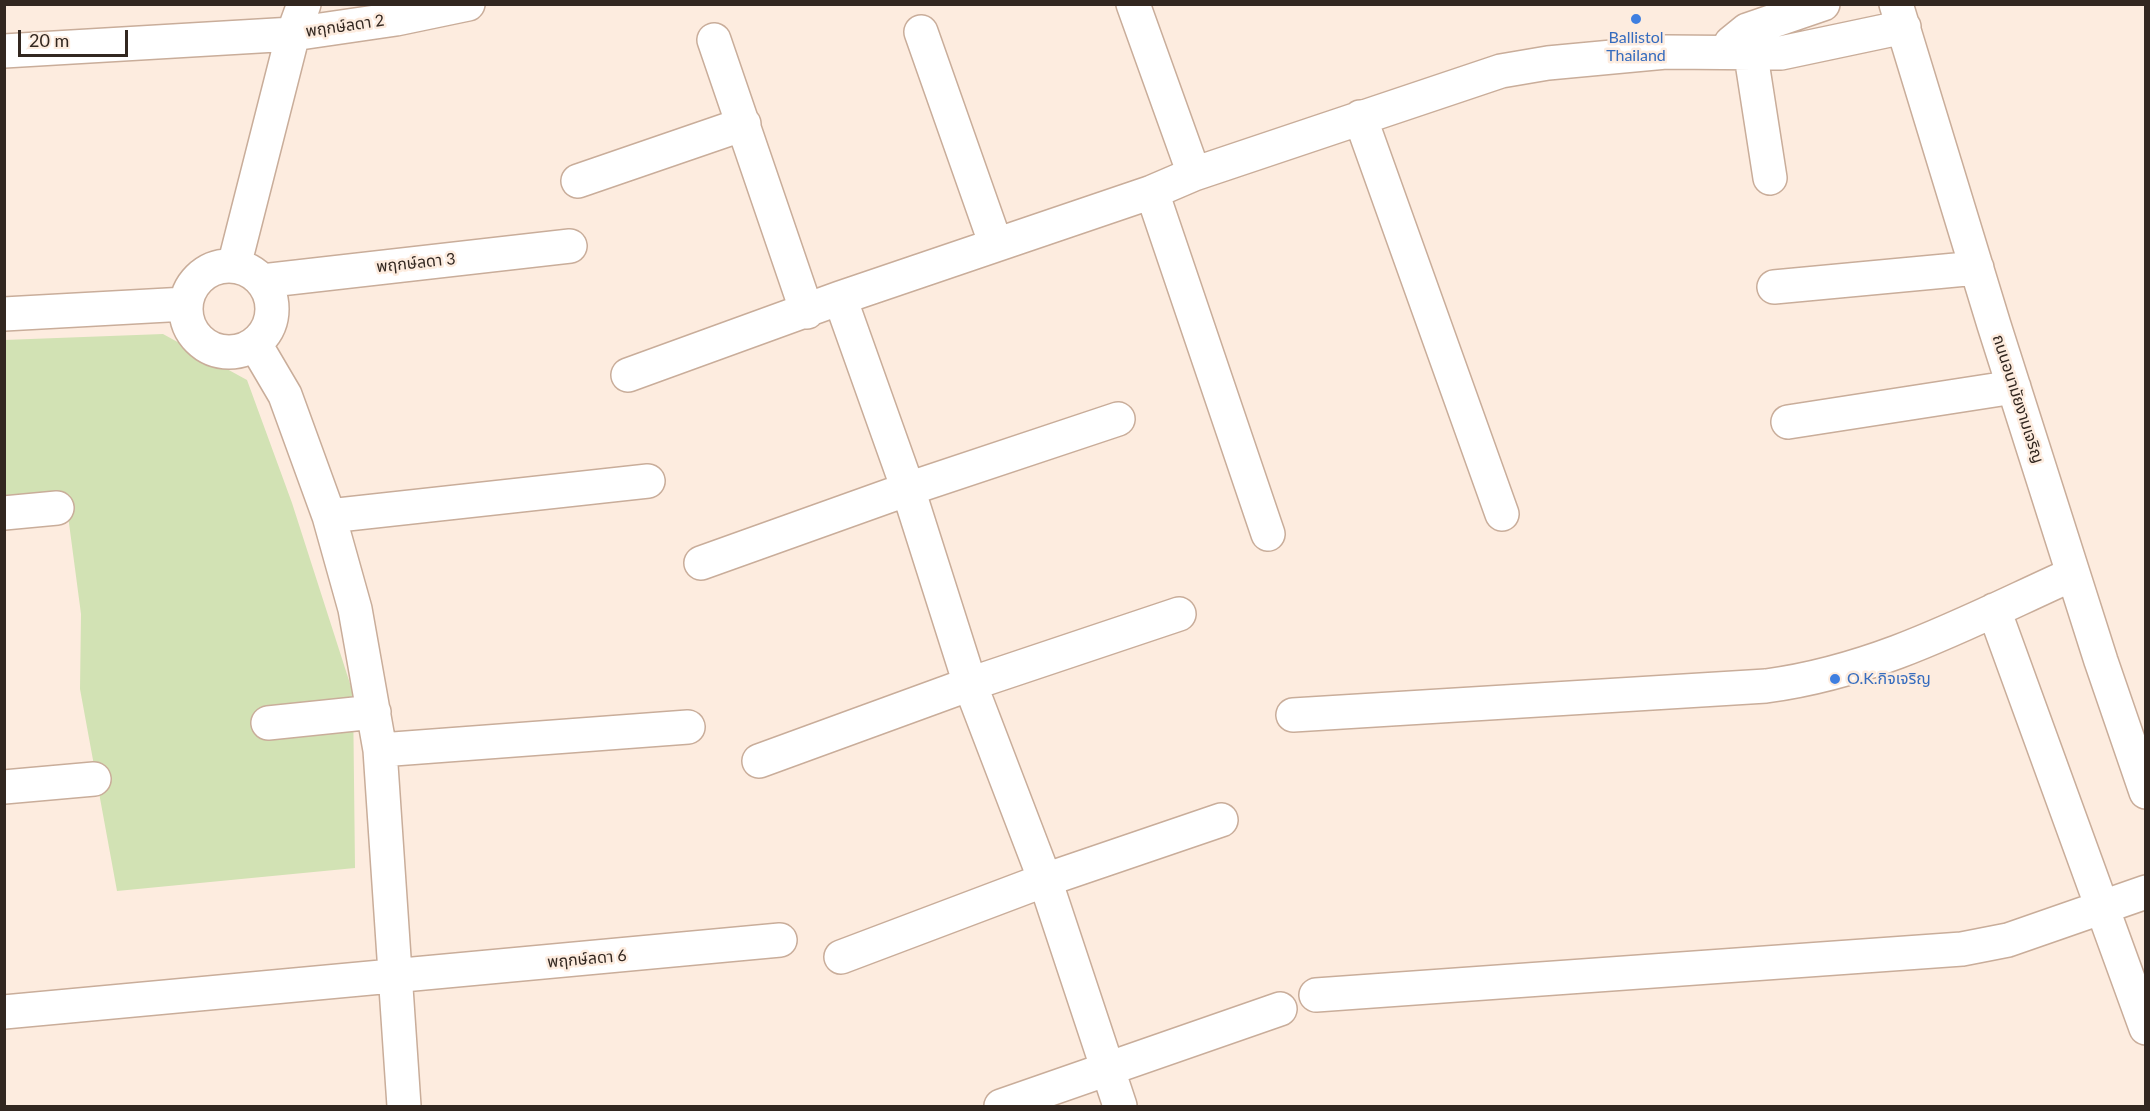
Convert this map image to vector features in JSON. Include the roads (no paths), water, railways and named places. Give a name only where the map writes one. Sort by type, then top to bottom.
[{"type":"street","name":"พฤกษ์ลดา 2","points":[[4,51],[298,19],[396,19],[468,4]]},
{"type":"street","points":[[1133,4],[1194,174]]},
{"type":"street","points":[[628,375],[807,312],[840,298],[1152,192],[1194,174],[1501,71],[1548,63],[1666,52],[1720,51],[1750,42],[1823,4]]},
{"type":"street","points":[[1750,42],[1781,53],[1900,10]]},
{"type":"street","name":"ถนนอนามัยงามเจริญ","points":[[1900,10],[2014,387],[2145,792]]},
{"type":"street","points":[[234,266],[298,19]]},
{"type":"street","points":[[921,32],[996,245]]},
{"type":"street","points":[[714,40],[807,312]]},
{"type":"street","points":[[1750,42],[1770,178]]},
{"type":"street","points":[[1360,117],[1502,514]]},
{"type":"street","points":[[578,181],[744,124]]},
{"type":"street","points":[[1152,192],[1268,534]]},
{"type":"street","name":"พฤกษ์ลดา 3","points":[[262,281],[570,246]]},
{"type":"street","points":[[234,266],[249,271],[262,281],[270,293],[273,308],[265,334],[255,344],[241,351],[213,350],[192,332],[186,318],[186,304],[190,291],[208,271],[234,266]]},
{"type":"street","points":[[1774,287],[1977,268]]},
{"type":"street","points":[[840,298],[908,489],[970,684],[1045,880],[1105,1068],[1120,1107]]},
{"type":"street","points":[[4,314],[186,304]]},
{"type":"street","points":[[255,344],[285,395],[329,516],[355,609],[380,750],[404,1107]]},
{"type":"street","points":[[1788,422],[2014,387]]},
{"type":"street","points":[[701,563],[908,489],[1118,419]]},
{"type":"street","points":[[329,516],[648,481]]},
{"type":"street","points":[[4,513],[57,508]]},
{"type":"street","points":[[1293,715],[1766,686],[1809,680],[1856,669],[1917,646],[2073,574]]},
{"type":"street","points":[[1994,610],[2145,1028]]},
{"type":"street","points":[[759,761],[970,684],[1179,614]]},
{"type":"street","points":[[268,723],[374,712]]},
{"type":"street","points":[[380,750],[688,727]]},
{"type":"street","points":[[4,787],[94,779]]},
{"type":"street","points":[[841,957],[1045,880],[1221,820]]},
{"type":"street","points":[[1316,995],[1962,950],[2008,940],[2145,892]]},
{"type":"street","name":"พฤกษ์ลดา 6","points":[[4,1012],[780,940]]},
{"type":"street","points":[[1001,1107],[1105,1068],[1280,1009]]},
{"type":"place","name":"Ballistol Thailand","points":[[1636,19]]},
{"type":"place","name":"O.K.กิจเจริญ","points":[[1835,679]]}]
